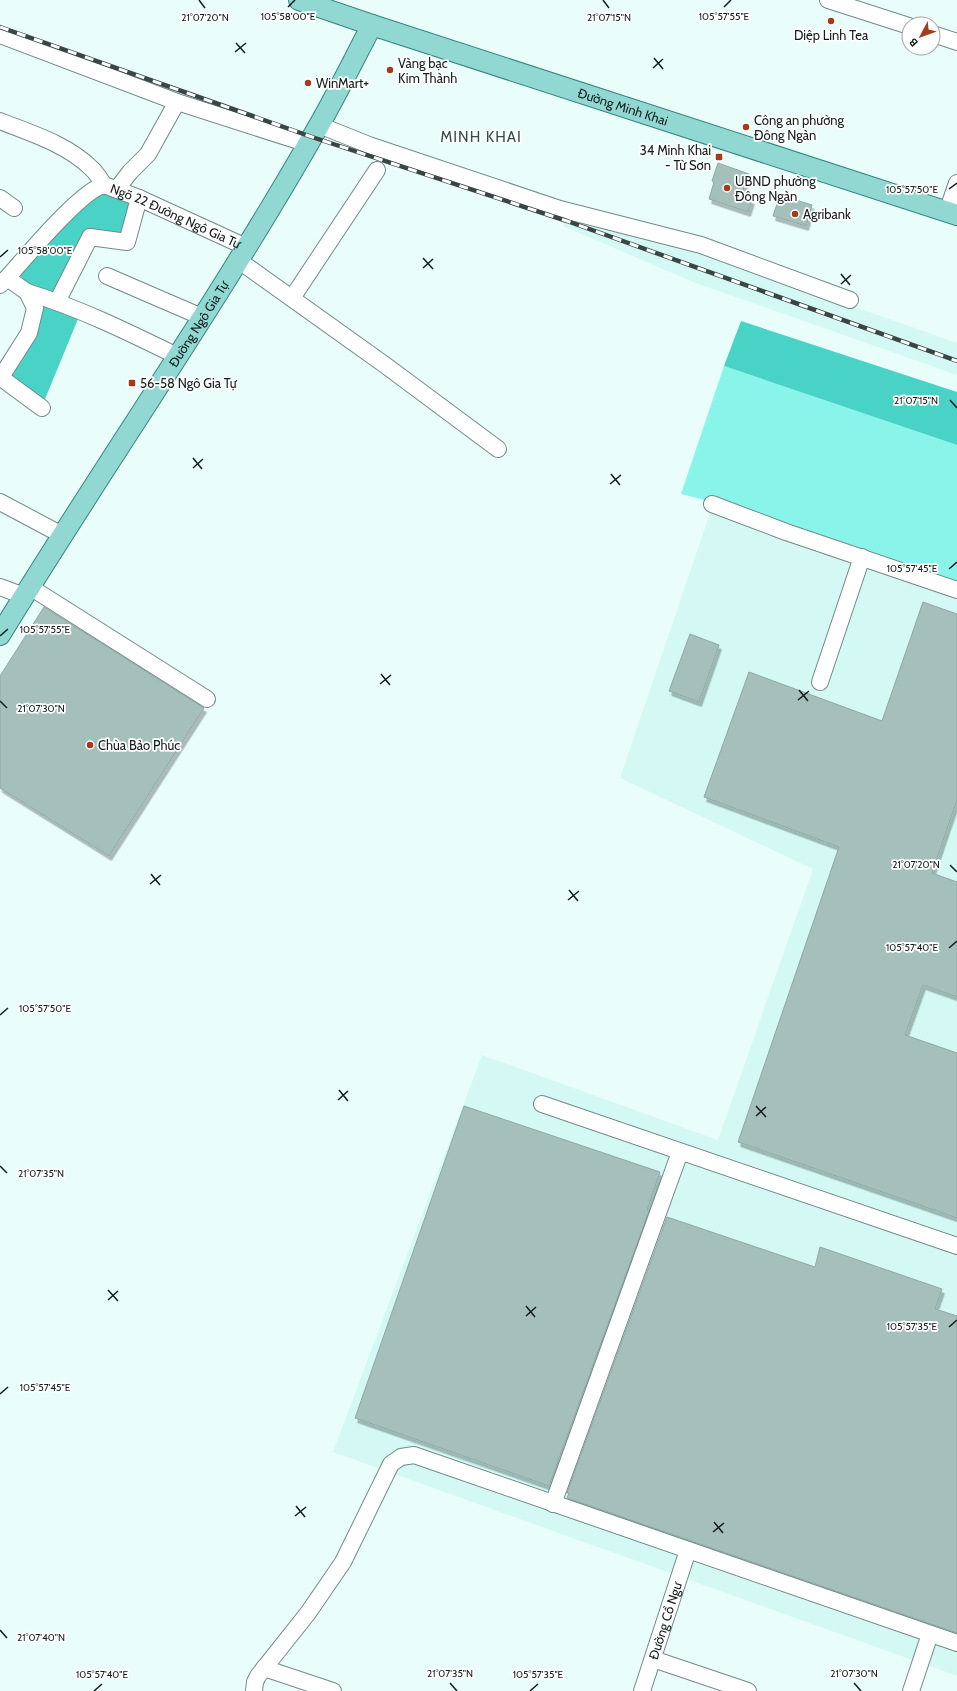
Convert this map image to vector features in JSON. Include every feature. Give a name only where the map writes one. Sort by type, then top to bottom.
[{"type":"main road","name":"Đường Minh Khai","points":[[299,0],[952,214]]},
{"type":"main road","name":"Đường Ngô Gia Tự","points":[[0,635],[242,253],[319,125],[372,25]]},
{"type":"street","points":[[828,0],[901,23]]},
{"type":"street","points":[[0,35],[177,102],[308,144]]},
{"type":"street","points":[[941,37],[957,42]]},
{"type":"street","points":[[177,102],[148,154],[130,172],[111,187],[90,192],[56,224],[4,282],[27,292],[57,302],[136,336],[177,356]]},
{"type":"street","points":[[0,121],[53,143],[73,154],[91,168],[111,187]]},
{"type":"street","points":[[319,125],[369,145],[560,209],[701,245],[850,300]]},
{"type":"street","points":[[292,298],[377,170]]},
{"type":"street","points":[[952,214],[957,183]]},
{"type":"street","name":"Ngõ 22 Đường Ngô Gia Tự","points":[[111,187],[139,198],[242,253],[292,298],[498,449]]},
{"type":"street","points":[[0,198],[14,208]]},
{"type":"street","points":[[57,302],[90,237],[127,242],[139,198]]},
{"type":"street","points":[[107,276],[202,317]]},
{"type":"street","points":[[27,292],[35,308],[29,333],[0,377],[42,408]]},
{"type":"street","points":[[0,502],[62,535]]},
{"type":"street","points":[[712,504],[786,532],[957,590]]},
{"type":"street","points":[[820,682],[862,558]]},
{"type":"street","points":[[0,587],[27,592],[208,699]]},
{"type":"street","points":[[542,1104],[957,1246]]},
{"type":"street","points":[[553,1504],[680,1152]]},
{"type":"street","points":[[254,1691],[255,1682],[264,1668],[308,1613],[343,1562],[391,1464],[401,1457],[414,1455],[957,1644]]},
{"type":"street","name":"Đường Cổ Ngư","points":[[642,1691],[688,1550]]},
{"type":"street","points":[[910,1691],[930,1634]]},
{"type":"street","points":[[653,1659],[748,1691]]},
{"type":"street","points":[[264,1668],[333,1691]]},
{"type":"shaded area","points":[[99,192],[133,202],[126,234],[88,233],[56,298],[33,288],[23,280],[19,270]]},
{"type":"shaded area","points":[[566,217],[708,255],[957,343],[957,375],[693,282],[563,226]]},
{"type":"shaded area","points":[[37,300],[80,314],[43,404],[7,378]]},
{"type":"shaded area","points":[[741,321],[957,392],[957,445],[724,366]]},
{"type":"shaded area","points":[[724,366],[957,445],[957,586],[767,516],[681,494]]},
{"type":"shaded area","points":[[718,489],[957,574],[957,1676],[333,1452],[482,1055],[718,1140],[813,869],[620,778]]},
{"type":"building","name":"UBND phường Đông Ngàn","points":[[718,163],[749,174],[741,196],[752,200],[748,212],[709,199],[714,182],[712,181]]},
{"type":"building","points":[[780,195],[812,205],[806,226],[773,216]]},
{"type":"building","points":[[923,602],[957,614],[957,800],[932,873],[957,882],[957,997],[923,985],[905,1035],[957,1053],[957,1218],[738,1142],[839,847],[704,797],[749,672],[882,721]]},
{"type":"building","name":"Chùa Bảo Phúc","points":[[44,607],[204,708],[109,856],[0,788],[0,676]]},
{"type":"building","points":[[690,634],[719,645],[699,702],[669,691]]},
{"type":"building","points":[[464,1106],[660,1172],[647,1210],[649,1211],[549,1486],[355,1418]]},
{"type":"building","points":[[667,1217],[815,1267],[820,1247],[942,1289],[935,1309],[957,1316],[957,1633],[567,1498],[569,1493],[567,1493]]},
{"type":"railway","points":[[0,27],[312,137],[567,221],[957,361]]},
{"type":"place","name":"Diệp Linh Tea","points":[[831,21]]},
{"type":"place","name":"Vàng bạc Kim Thành","points":[[390,70]]},
{"type":"place","name":"WinMart+","points":[[308,83]]},
{"type":"place","name":"Công an phường Đông Ngàn","points":[[746,127]]},
{"type":"place","name":"34 Minh Khai - Từ Sơn","points":[[719,157]]},
{"type":"place","name":"UBND phường Đông Ngàn","points":[[727,188]]},
{"type":"place","name":"Agribank","points":[[795,214]]},
{"type":"place","name":"56-58 Ngô Gia Tự","points":[[132,383]]},
{"type":"place","name":"Chùa Bảo Phúc","points":[[90,745]]},
{"type":"district","name":"MINH KHAI","points":[[481,137]]}]
